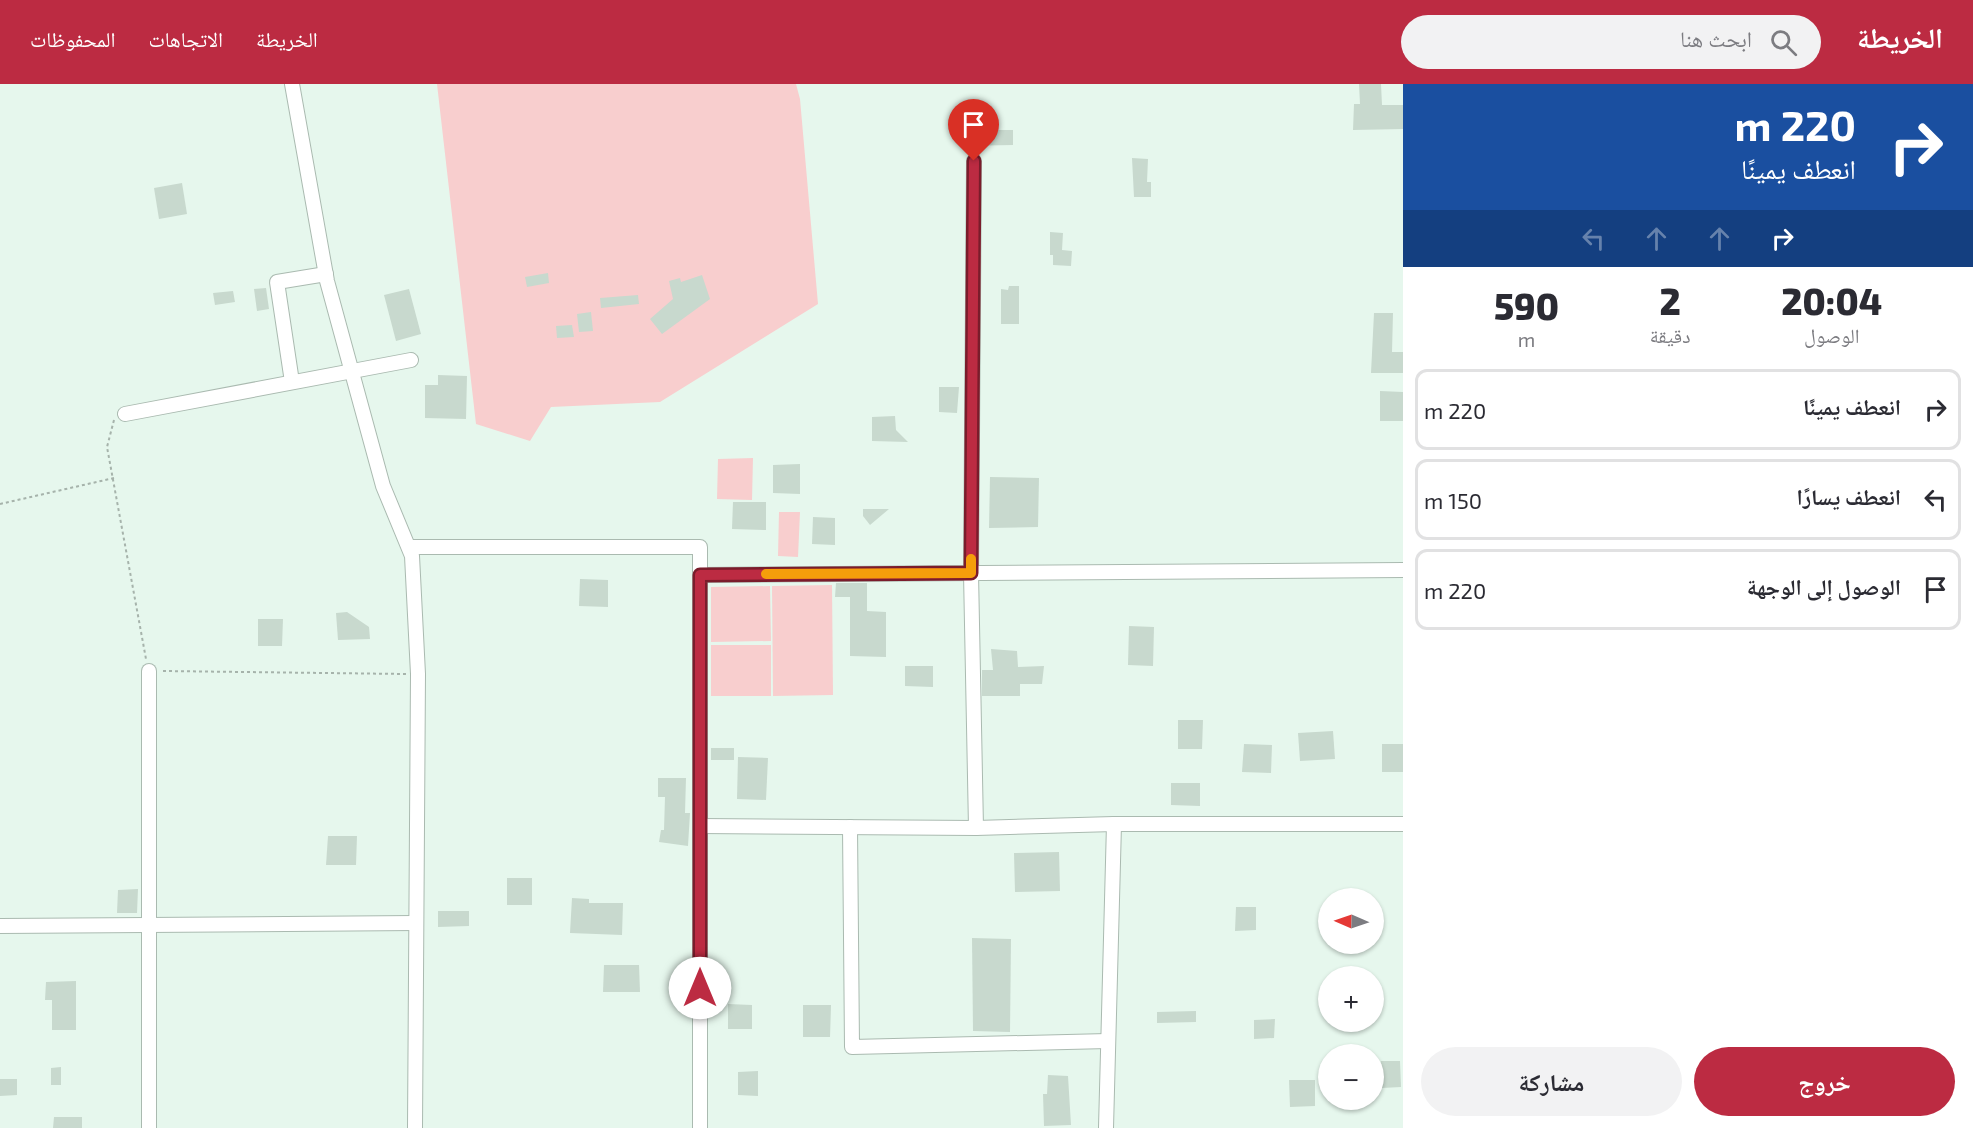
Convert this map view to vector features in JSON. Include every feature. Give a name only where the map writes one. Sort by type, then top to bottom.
[{"type":"street","points":[[292,84],[326,274],[383,486],[412,556],[418,674],[416,1128]]},
{"type":"street","points":[[974,161],[971,573],[976,828]]},
{"type":"street","points":[[292,382],[277,282],[326,274]]},
{"type":"street","points":[[125,414],[411,360]]},
{"type":"street","points":[[409,547],[700,547],[700,1128]]},
{"type":"street","points":[[700,575],[1403,570]]},
{"type":"street","points":[[149,671],[149,1128]]},
{"type":"street","points":[[700,826],[976,828],[1114,824],[1403,824]]},
{"type":"street","points":[[1106,1128],[1114,824]]},
{"type":"street","points":[[850,827],[852,1047],[1108,1041]]},
{"type":"street","points":[[0,926],[416,923]]},
{"type":"path","points":[[125,414],[113,420],[107,447],[149,671],[418,674]]},
{"type":"path","points":[[0,504],[114,478]]},
{"type":"shaded area","points":[[437,84],[796,84],[800,99],[818,304],[660,402],[551,407],[530,441],[476,424]]},
{"type":"shaded area","points":[[753,458],[752,500],[717,499],[718,459]]},
{"type":"shaded area","points":[[779,512],[800,512],[798,557],[778,556]]},
{"type":"shaded area","points":[[832,585],[833,695],[773,696],[772,586]]},
{"type":"shaded area","points":[[770,586],[771,641],[711,642],[711,587]]},
{"type":"shaded area","points":[[711,645],[771,645],[771,696],[711,696]]},
{"type":"building","points":[[1359,84],[1381,84],[1382,105],[1403,105],[1403,129],[1353,130],[1354,104],[1360,104]]},
{"type":"building","points":[[991,130],[1013,130],[1013,145],[960,146],[960,134],[991,134]]},
{"type":"building","points":[[1132,158],[1148,159],[1147,182],[1151,182],[1151,197],[1134,197]]},
{"type":"building","points":[[182,183],[187,214],[159,219],[154,188]]},
{"type":"building","points":[[1050,232],[1063,233],[1062,250],[1072,251],[1071,266],[1053,265],[1053,255],[1050,255]]},
{"type":"building","points":[[548,273],[549,283],[527,287],[525,277]]},
{"type":"building","points":[[702,275],[710,299],[662,334],[650,319],[673,299],[669,281],[680,278],[681,282]]},
{"type":"building","points":[[1009,286],[1019,286],[1019,324],[1001,324],[1001,289],[1008,290]]},
{"type":"building","points":[[266,288],[269,309],[257,311],[254,289]]},
{"type":"building","points":[[409,289],[421,334],[396,341],[384,295]]},
{"type":"building","points":[[233,291],[235,302],[215,305],[213,293]]},
{"type":"building","points":[[638,295],[639,304],[601,308],[600,298]]},
{"type":"building","points":[[591,312],[593,331],[579,332],[577,314]]},
{"type":"building","points":[[1374,313],[1393,313],[1392,352],[1403,352],[1403,373],[1371,373]]},
{"type":"building","points":[[572,325],[574,337],[557,338],[556,326]]},
{"type":"building","points":[[438,375],[467,376],[466,419],[425,418],[425,385],[438,385]]},
{"type":"building","points":[[939,387],[959,387],[957,413],[939,412]]},
{"type":"building","points":[[1380,391],[1403,392],[1403,421],[1380,421]]},
{"type":"building","points":[[895,416],[896,430],[908,442],[872,441],[872,417]]},
{"type":"building","points":[[800,464],[800,494],[773,493],[773,465]]},
{"type":"building","points":[[990,477],[1039,478],[1038,527],[989,528]]},
{"type":"building","points":[[733,502],[766,502],[766,530],[732,529]]},
{"type":"building","points":[[863,509],[889,509],[870,525],[863,516]]},
{"type":"building","points":[[813,517],[835,518],[835,545],[812,544]]},
{"type":"building","points":[[580,579],[608,580],[608,607],[579,606]]},
{"type":"building","points":[[836,583],[867,583],[867,611],[886,612],[886,657],[850,656],[850,597],[835,597]]},
{"type":"building","points":[[347,612],[369,627],[370,639],[338,640],[336,613]]},
{"type":"building","points":[[258,619],[283,619],[282,646],[258,646]]},
{"type":"building","points":[[1129,626],[1154,627],[1153,666],[1128,665]]},
{"type":"building","points":[[991,649],[1017,651],[1018,667],[1044,666],[1042,684],[1020,684],[1020,696],[982,696],[982,670],[993,670]]},
{"type":"building","points":[[905,666],[933,666],[933,687],[905,686]]},
{"type":"building","points":[[1178,720],[1203,720],[1202,749],[1178,749]]},
{"type":"building","points":[[1333,731],[1335,759],[1300,761],[1298,733]]},
{"type":"building","points":[[1244,744],[1272,745],[1271,773],[1242,772]]},
{"type":"building","points":[[1382,744],[1403,744],[1403,772],[1382,772]]},
{"type":"building","points":[[711,748],[734,748],[734,760],[711,760]]},
{"type":"building","points":[[738,757],[768,758],[766,800],[737,799]]},
{"type":"building","points":[[658,778],[686,778],[685,813],[690,813],[688,846],[659,842],[661,830],[664,830],[665,797],[658,797]]},
{"type":"building","points":[[1171,783],[1200,783],[1200,806],[1171,805]]},
{"type":"building","points":[[328,836],[357,836],[356,865],[326,865]]},
{"type":"building","points":[[1059,852],[1060,891],[1015,892],[1014,853]]},
{"type":"building","points":[[507,878],[532,878],[532,905],[507,905]]},
{"type":"building","points":[[138,889],[137,913],[117,913],[118,890]]},
{"type":"building","points":[[572,898],[589,899],[589,903],[623,903],[622,935],[570,933]]},
{"type":"building","points":[[1236,907],[1256,907],[1256,930],[1235,931]]},
{"type":"building","points":[[438,911],[469,911],[469,926],[438,927]]},
{"type":"building","points":[[972,938],[1011,939],[1010,1032],[973,1031]]},
{"type":"building","points":[[604,965],[639,965],[640,992],[603,992]]},
{"type":"building","points":[[76,981],[76,1030],[52,1030],[52,1000],[45,1000],[46,982]]},
{"type":"building","points":[[728,1004],[752,1005],[752,1029],[728,1029]]},
{"type":"building","points":[[803,1005],[831,1005],[830,1037],[803,1037]]},
{"type":"building","points":[[1196,1011],[1196,1022],[1157,1023],[1157,1012]]},
{"type":"building","points":[[1275,1019],[1274,1038],[1254,1039],[1254,1020]]},
{"type":"building","points":[[1384,1061],[1400,1061],[1401,1087],[1384,1088]]},
{"type":"building","points":[[61,1067],[61,1085],[51,1085],[51,1068]]},
{"type":"building","points":[[758,1071],[758,1096],[738,1095],[738,1072]]},
{"type":"building","points":[[1048,1075],[1068,1076],[1071,1125],[1044,1126],[1043,1094],[1047,1094]]},
{"type":"building","points":[[0,1079],[17,1079],[17,1095],[0,1096]]},
{"type":"building","points":[[1289,1080],[1315,1080],[1315,1106],[1290,1107]]},
{"type":"building","points":[[54,1117],[82,1117],[82,1128],[53,1128]]},
{"type":"slow traffic","points":[[766,574],[971,573],[971,559]]},
{"type":"route","points":[[700,988],[700,575],[971,573],[974,161]]}]
